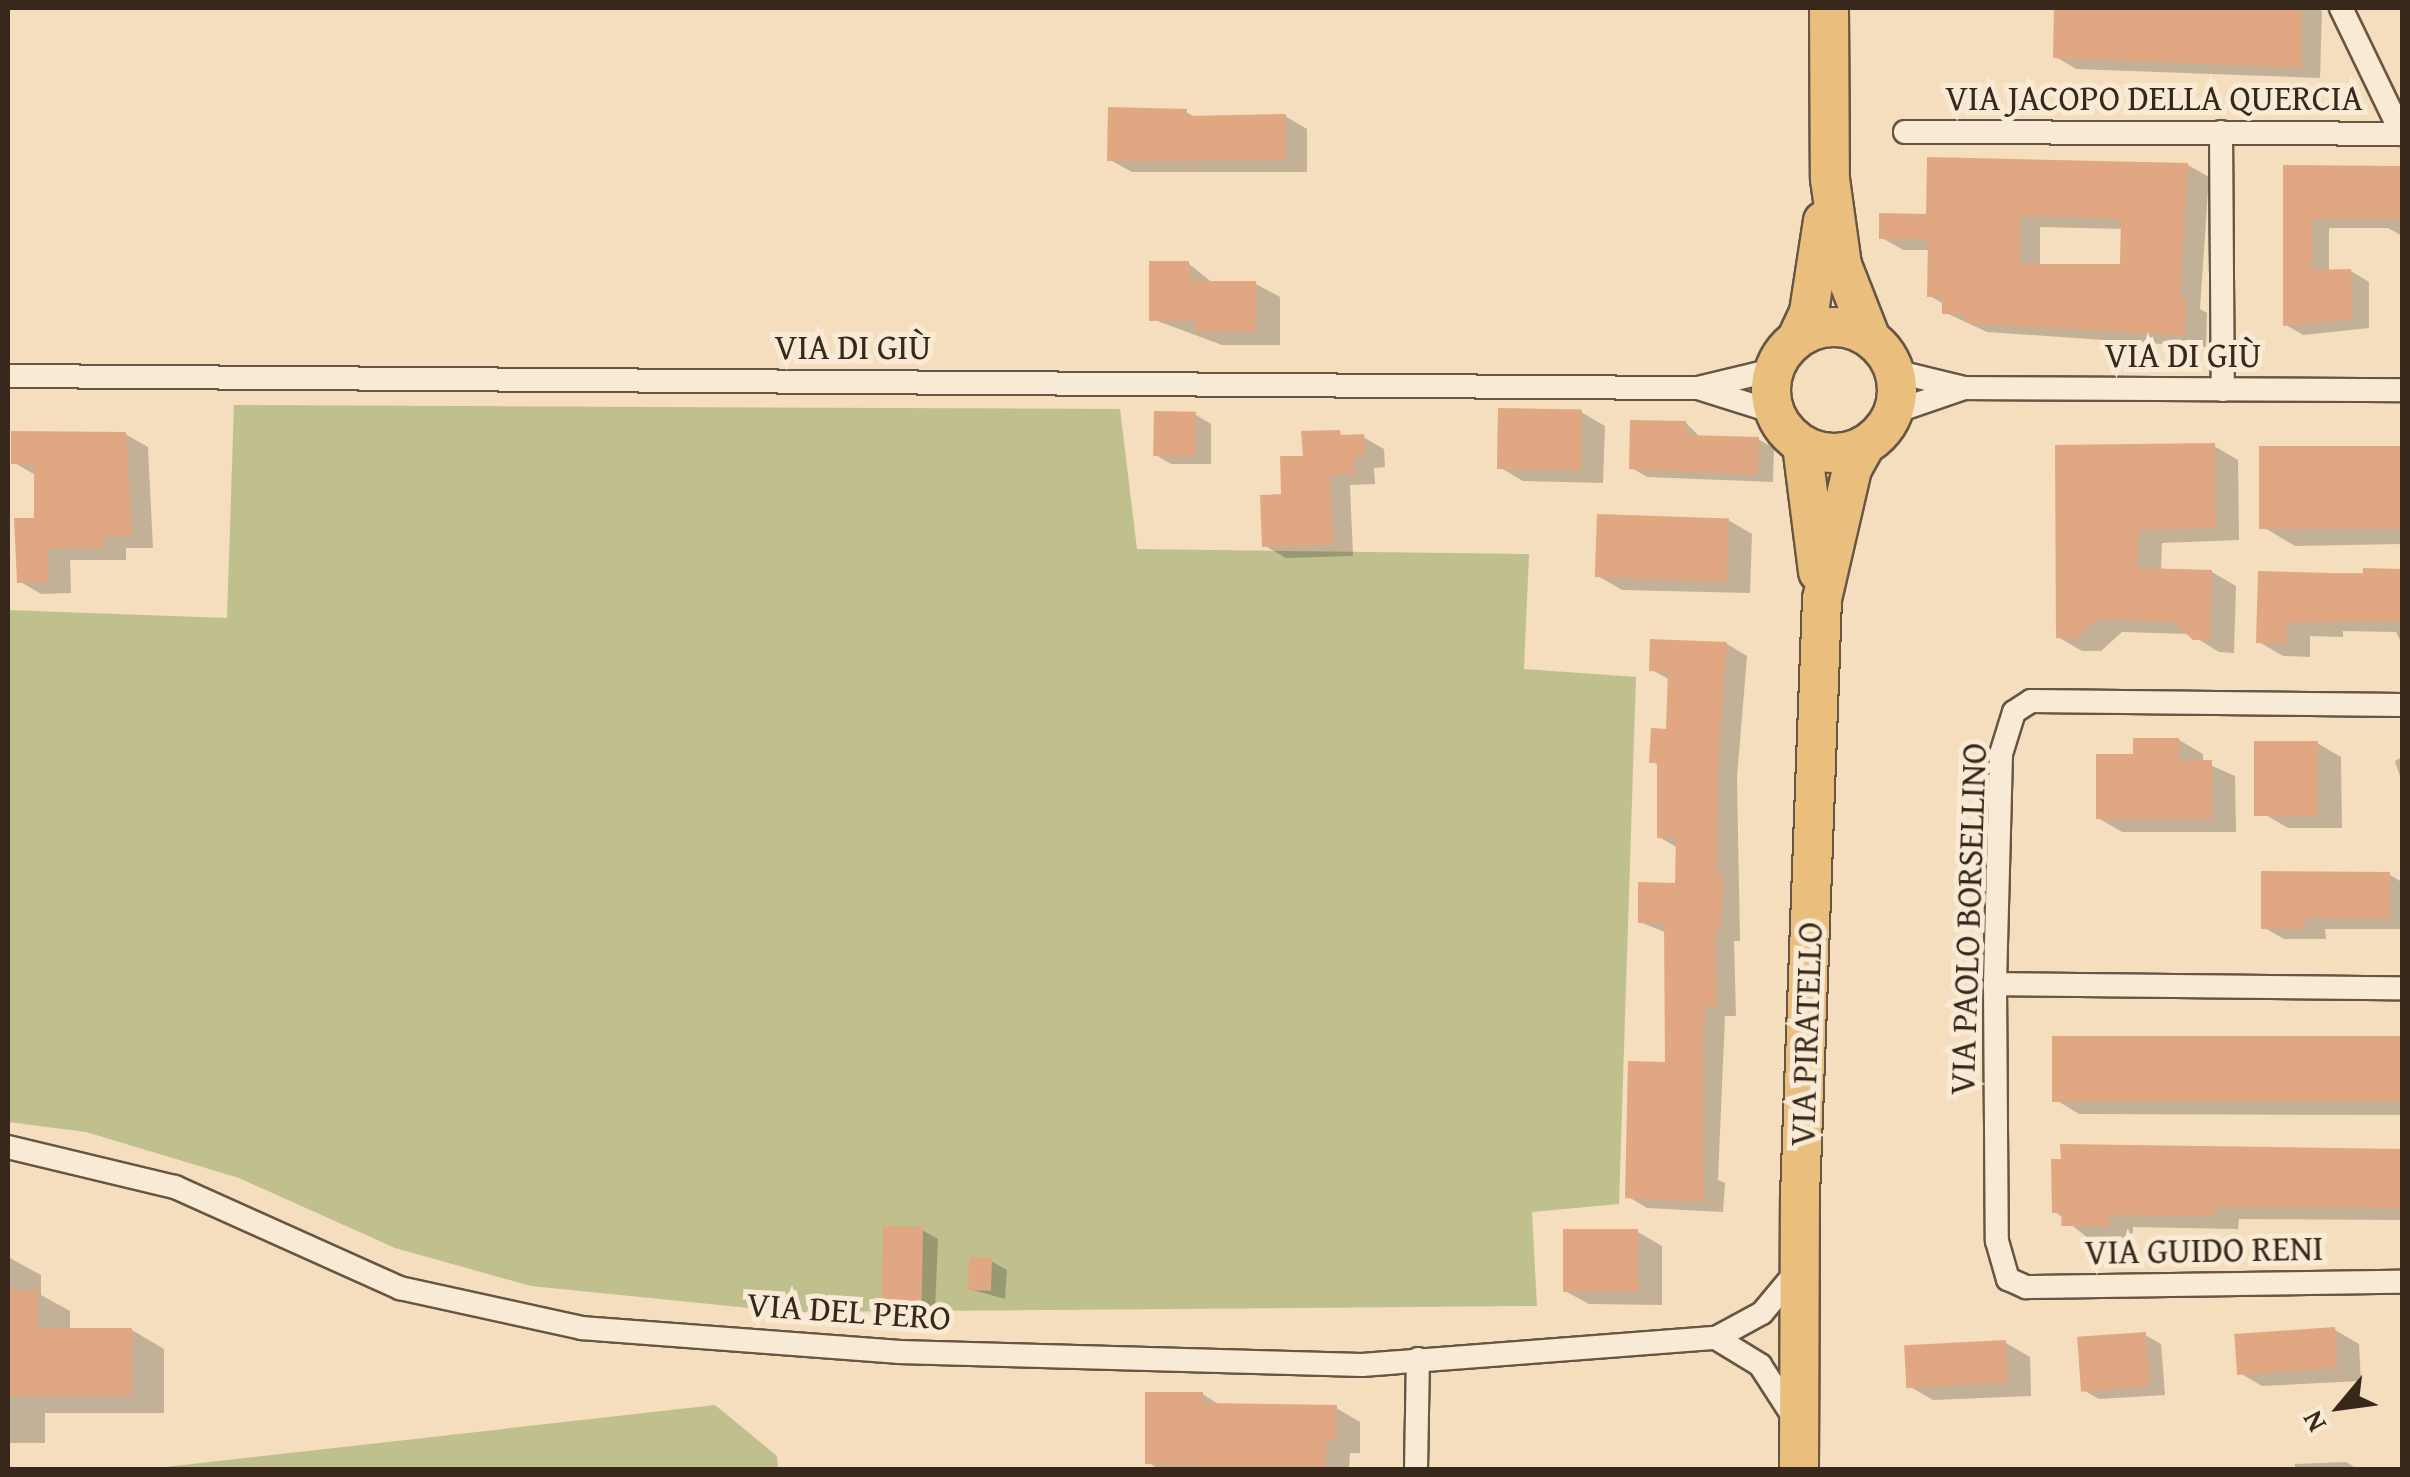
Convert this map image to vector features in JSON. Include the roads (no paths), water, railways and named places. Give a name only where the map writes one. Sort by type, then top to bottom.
[{"type":"main road","points":[[1829,8],[1830,179],[1842,265],[1871,339],[1894,371],[1894,412]]},
{"type":"main road","points":[[1830,179],[1809,312],[1773,370],[1774,412],[1802,445],[1844,453],[1866,446]]},
{"type":"main road","points":[[1796,338],[1834,326],[1871,339]]},
{"type":"main road","name":"VIA PIRATELLO","points":[[1822,599],[1852,468],[1894,412]]},
{"type":"main road","name":"VIA PIRATELLO","points":[[1798,1470],[1799,1268],[1822,599],[1802,445]]},
{"type":"street","points":[[2341,8],[2402,134]]},
{"type":"street","name":"VIA JACOPO DELLA QUERCIA","points":[[1905,132],[2402,134]]},
{"type":"street","points":[[2222,132],[2222,390]]},
{"type":"street","name":"VIA DI GIÙ","points":[[8,376],[1698,388],[1773,370]]},
{"type":"street","name":"VIA DI GIÙ","points":[[1894,371],[1964,388],[2402,390]]},
{"type":"street","name":"VIA DI GIÙ","points":[[1698,388],[1774,412]]},
{"type":"street","name":"VIA DI GIÙ","points":[[1894,412],[1964,388]]},
{"type":"street","name":"VIA PAOLO BORSELLINO","points":[[2008,1279],[1997,1240],[1995,984],[2001,754],[2014,712],[2031,701],[2402,705]]},
{"type":"street","points":[[1995,984],[2402,988]]},
{"type":"street","name":"VIA DEL PERO","points":[[8,1147],[175,1187],[400,1288],[582,1328],[898,1352],[1362,1364],[1716,1338],[1762,1313],[1799,1268]]},
{"type":"street","name":"VIA GUIDO RENI","points":[[2008,1279],[2026,1287],[2402,1282]]},
{"type":"street","points":[[1716,1338],[1760,1366],[1799,1426]]},
{"type":"street","points":[[1416,1470],[1418,1359]]}]
